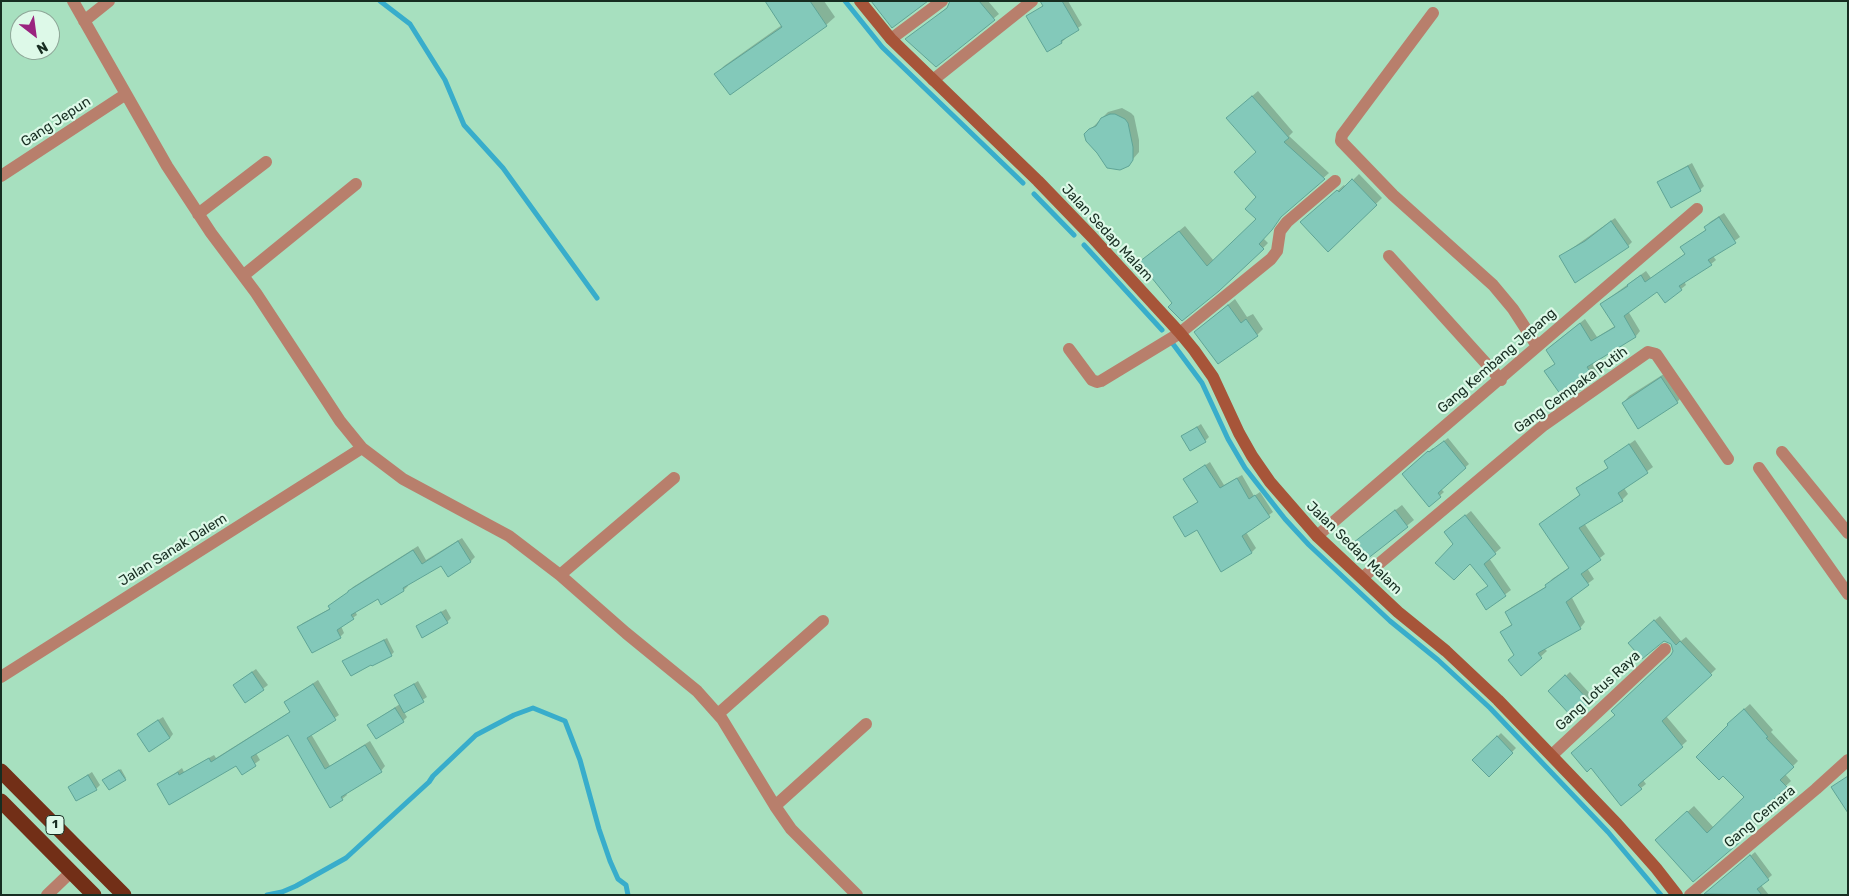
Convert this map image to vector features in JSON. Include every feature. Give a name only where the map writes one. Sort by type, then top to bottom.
[{"type":"highway","name":"1","points":[[1,771],[124,895]]},
{"type":"highway","name":"1","points":[[1,801],[94,895]]},
{"type":"street","points":[[72,1],[167,166],[198,214],[244,275],[340,420],[362,448],[403,479],[509,536],[560,575],[626,633],[691,686],[718,714],[775,806],[791,828],[857,895]]},
{"type":"street","points":[[84,20],[109,1]]},
{"type":"street","name":"Jalan Sedap Malam","points":[[860,1],[891,39],[1068,211],[1176,335],[1199,357],[1212,377],[1252,456],[1270,482],[1317,536],[1398,612],[1446,650],[1498,700],[1636,846],[1676,895]]},
{"type":"street","points":[[891,39],[942,1]]},
{"type":"street","points":[[933,80],[1032,1]]},
{"type":"street","points":[[1433,13],[1342,135],[1341,141],[1393,196],[1493,285],[1514,309],[1537,346]]},
{"type":"street","name":"Gang Jepun","points":[[1,176],[126,94]]},
{"type":"street","points":[[198,214],[266,162]]},
{"type":"street","points":[[1069,349],[1092,380],[1097,382],[1161,345],[1271,259],[1277,251],[1280,231],[1287,222],[1335,181]]},
{"type":"street","points":[[244,275],[356,184]]},
{"type":"street","name":"Gang Kembang Jepang","points":[[1317,536],[1698,209]]},
{"type":"street","points":[[1389,256],[1501,380]]},
{"type":"street","name":"Gang Cempaka Putih","points":[[1362,578],[1544,425],[1648,352],[1656,354],[1728,458]]},
{"type":"street","name":"Jalan Sanak Dalem","points":[[1,677],[362,448]]},
{"type":"street","points":[[1782,452],[1848,533]]},
{"type":"street","points":[[1759,468],[1848,594]]},
{"type":"street","points":[[560,575],[674,478]]},
{"type":"street","points":[[718,714],[823,621]]},
{"type":"street","name":"Gang Lotus Raya","points":[[1552,755],[1665,649]]},
{"type":"street","points":[[775,806],[866,724]]},
{"type":"street","name":"Gang Cemara","points":[[1690,895],[1848,760]]},
{"type":"street","points":[[47,895],[71,872]]},
{"type":"building","points":[[765,1],[810,1],[827,26],[730,95],[714,74],[782,27]]},
{"type":"building","points":[[871,1],[928,1],[892,28]]},
{"type":"building","points":[[950,1],[979,1],[995,20],[936,67],[905,39],[947,8]]},
{"type":"building","points":[[1040,1],[1062,1],[1079,30],[1047,52],[1026,16],[1043,6]]},
{"type":"building","points":[[1252,96],[1289,138],[1284,142],[1325,179],[1281,217],[1259,244],[1264,249],[1219,291],[1182,321],[1168,307],[1172,303],[1139,262],[1179,231],[1207,266],[1256,219],[1245,209],[1256,197],[1234,172],[1256,152],[1226,118]]},
{"type":"building","points":[[1115,114],[1125,119],[1128,123],[1133,147],[1133,160],[1129,166],[1120,170],[1107,168],[1086,141],[1084,134],[1096,126],[1101,118]]},
{"type":"building","points":[[1688,166],[1701,191],[1671,208],[1657,182]]},
{"type":"building","points":[[1352,179],[1377,205],[1328,252],[1300,222],[1337,190],[1339,192]]},
{"type":"building","points":[[1719,217],[1736,243],[1708,260],[1712,265],[1679,286],[1682,290],[1665,303],[1657,292],[1624,316],[1636,337],[1587,367],[1595,379],[1565,401],[1544,371],[1555,364],[1546,350],[1580,323],[1591,341],[1615,327],[1600,304],[1641,275],[1645,282],[1685,254],[1680,247],[1706,230],[1704,227]]},
{"type":"building","points":[[1611,221],[1629,247],[1575,283],[1559,256],[1585,241]]},
{"type":"building","points":[[1228,305],[1241,323],[1246,319],[1258,336],[1218,364],[1194,332]]},
{"type":"building","points":[[1661,377],[1678,403],[1638,429],[1622,403]]},
{"type":"building","points":[[1197,427],[1206,442],[1190,451],[1181,436]]},
{"type":"building","points":[[1444,441],[1466,468],[1438,493],[1441,497],[1429,507],[1402,474],[1428,451]]},
{"type":"building","points":[[1629,444],[1648,473],[1618,493],[1623,501],[1579,528],[1601,560],[1581,574],[1589,585],[1566,602],[1581,629],[1538,653],[1542,658],[1521,676],[1508,660],[1514,655],[1500,632],[1512,625],[1505,612],[1546,587],[1545,585],[1569,568],[1539,524],[1580,495],[1576,488],[1608,468],[1604,461]]},
{"type":"building","points":[[1205,465],[1220,488],[1237,478],[1249,499],[1255,495],[1270,517],[1242,536],[1252,553],[1221,572],[1197,530],[1185,537],[1173,517],[1198,502],[1183,479]]},
{"type":"building","points":[[1395,510],[1408,527],[1362,563],[1349,546]]},
{"type":"building","points":[[1465,515],[1496,554],[1484,564],[1506,596],[1486,610],[1476,594],[1488,586],[1470,564],[1454,580],[1435,563],[1453,544],[1444,532]]},
{"type":"building","points":[[458,541],[471,562],[448,577],[441,566],[403,588],[404,591],[381,605],[378,599],[351,615],[354,619],[337,630],[341,638],[312,653],[297,627],[330,609],[328,606],[348,591],[413,550],[422,564]]},
{"type":"building","points":[[441,612],[448,623],[422,638],[416,626]]},
{"type":"building","points":[[1654,620],[1676,645],[1680,641],[1712,675],[1662,721],[1683,747],[1638,785],[1642,789],[1621,806],[1591,768],[1587,772],[1571,753],[1615,715],[1611,711],[1671,655],[1673,651],[1671,644],[1664,641],[1642,659],[1628,643]]},
{"type":"building","points":[[384,640],[392,656],[351,676],[342,661]]},
{"type":"building","points":[[252,672],[264,690],[245,703],[233,685]]},
{"type":"building","points":[[1565,675],[1590,702],[1573,718],[1548,691]]},
{"type":"building","points":[[313,684],[336,720],[307,738],[325,769],[365,745],[382,772],[341,797],[343,800],[330,808],[288,735],[251,757],[256,766],[242,775],[236,766],[169,805],[157,784],[178,772],[179,775],[209,758],[211,762],[290,712],[284,702]]},
{"type":"building","points":[[414,684],[424,702],[404,713],[394,695]]},
{"type":"building","points":[[395,708],[404,722],[376,739],[367,725]]},
{"type":"building","points":[[1744,709],[1768,737],[1766,738],[1794,767],[1780,780],[1787,787],[1747,824],[1752,829],[1740,842],[1693,882],[1655,840],[1687,811],[1707,833],[1744,797],[1723,776],[1719,780],[1696,757]]},
{"type":"building","points":[[158,720],[170,738],[149,752],[137,734]]},
{"type":"building","points":[[1497,736],[1513,753],[1489,777],[1472,760]]},
{"type":"building","points":[[119,770],[126,780],[109,790],[102,780]]},
{"type":"building","points":[[88,775],[97,790],[76,801],[68,787]]},
{"type":"building","points":[[1848,776],[1848,813],[1831,787]]},
{"type":"building","points":[[1750,855],[1769,880],[1757,889],[1762,895],[1704,894]]},
{"type":"waterway","points":[[380,1],[410,24],[445,80],[464,125],[503,168],[597,298]]},
{"type":"waterway","points":[[845,1],[882,47],[1023,183]]},
{"type":"waterway","points":[[1034,194],[1074,235]]},
{"type":"waterway","points":[[1084,245],[1162,330]]},
{"type":"waterway","points":[[1173,344],[1202,383],[1228,439],[1245,468],[1285,519],[1309,545],[1390,621],[1438,660],[1490,708],[1608,832],[1661,895]]},
{"type":"waterway","points":[[267,895],[282,892],[296,886],[346,858],[429,782],[476,735],[514,715],[533,708],[565,721],[580,760],[610,861],[618,879],[626,885],[628,895]]}]
